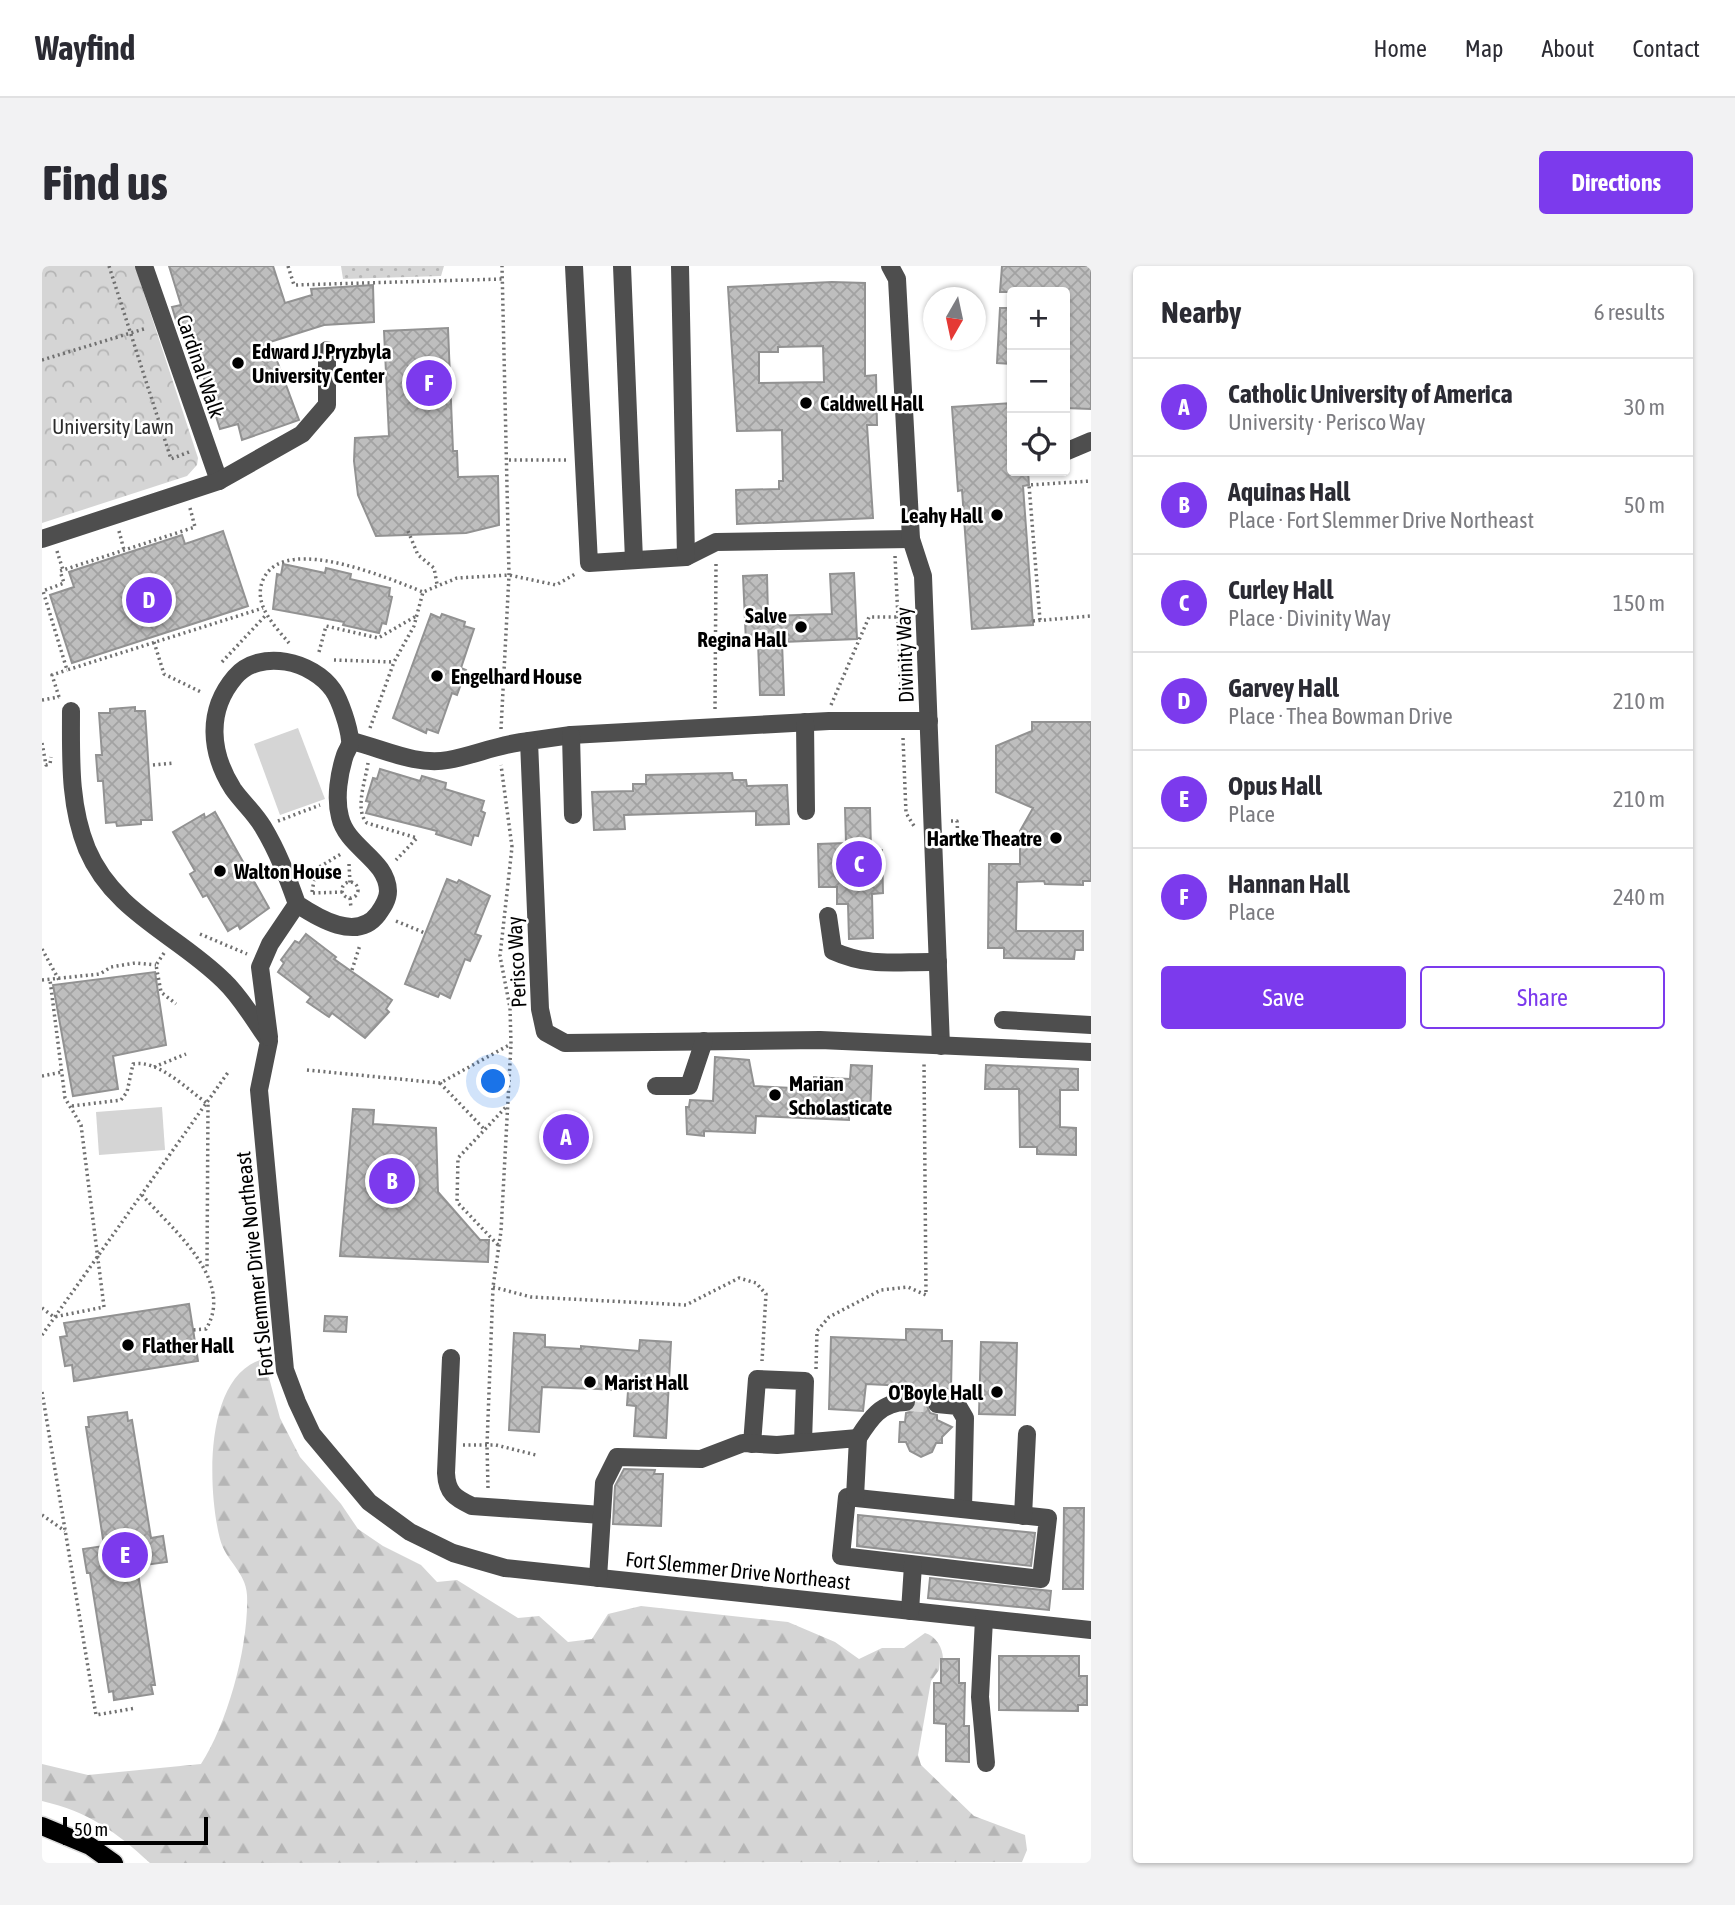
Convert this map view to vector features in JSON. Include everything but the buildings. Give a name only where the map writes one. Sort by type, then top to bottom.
[{"type":"main road","points":[[42,1826],[90,1846],[114,1863]]},
{"type":"street","name":"Cardinal Walk","points":[[144,266],[219,481]]},
{"type":"street","points":[[574,266],[589,562],[686,557],[716,542],[911,539]]},
{"type":"street","points":[[622,266],[634,560]]},
{"type":"street","points":[[680,266],[686,557]]},
{"type":"street","name":"Divinity Way","points":[[890,266],[897,279],[911,539],[923,576],[938,962],[933,1045]]},
{"type":"street","points":[[49,542],[219,481],[302,434],[327,405],[327,350]]},
{"type":"street","points":[[1070,450],[1091,441]]},
{"type":"street","points":[[359,743],[345,755],[338,797],[341,822],[351,847],[372,859],[381,870],[388,890],[386,902],[375,918],[359,926],[352,926],[329,922],[305,903],[263,826],[224,774],[214,742],[214,713],[236,676],[248,667],[275,661],[301,666],[317,674],[334,691],[359,743],[425,761],[448,760],[500,744],[571,735],[829,721],[929,721]]},
{"type":"street","points":[[65,704],[75,804],[86,846],[96,867],[110,888],[138,915],[226,982],[270,1041]]},
{"type":"street","points":[[805,722],[806,811]]},
{"type":"street","points":[[571,735],[573,816]]},
{"type":"street","name":"Perisco Way","points":[[529,741],[540,1009],[545,1032],[565,1043],[820,1040],[1091,1052]]},
{"type":"street","points":[[270,1041],[263,996],[262,960],[305,903]]},
{"type":"street","points":[[828,916],[833,951],[843,956],[880,965],[938,962]]},
{"type":"street","points":[[1003,1020],[1091,1025]]},
{"type":"street","name":"Fort Slemmer Drive Northeast","points":[[270,1041],[259,1090],[274,1278],[285,1370],[312,1434],[369,1502],[410,1532],[453,1553],[505,1568],[1091,1630]]},
{"type":"street","points":[[656,1086],[688,1086],[704,1041]]},
{"type":"street","points":[[451,1358],[447,1485],[454,1497],[472,1506],[602,1515]]},
{"type":"street","points":[[751,1444],[757,1378],[805,1381],[803,1442]]},
{"type":"street","points":[[855,1497],[858,1438],[873,1415],[894,1402],[906,1402]]},
{"type":"street","points":[[937,1404],[958,1406],[965,1418],[963,1509]]},
{"type":"street","points":[[1023,1516],[1027,1434]]},
{"type":"street","points":[[598,1578],[604,1483],[617,1457],[701,1459],[743,1443],[858,1438]]},
{"type":"street","points":[[847,1497],[855,1497],[1048,1518],[1041,1579],[841,1556],[847,1497]]},
{"type":"street","points":[[910,1611],[913,1565]]},
{"type":"street","points":[[984,1619],[980,1697],[986,1763]]},
{"type":"path","points":[[109,266],[171,459],[190,451]]},
{"type":"path","points":[[288,266],[294,285],[503,279]]},
{"type":"path","points":[[489,1508],[486,1446],[493,1287],[511,1044],[510,1008],[500,956],[512,847],[502,788],[500,744],[509,575],[502,266]]},
{"type":"path","points":[[42,360],[162,323]]},
{"type":"path","points":[[508,460],[584,460]]},
{"type":"path","points":[[1040,620],[1029,485],[1091,481]]},
{"type":"path","points":[[188,501],[195,527],[60,571],[64,583],[43,591],[67,670],[263,608]]},
{"type":"path","points":[[117,526],[124,550]]},
{"type":"path","points":[[408,531],[418,555],[434,568],[437,584]]},
{"type":"path","points":[[49,542],[63,570]]},
{"type":"path","points":[[895,551],[906,813],[918,833]]},
{"type":"path","points":[[714,729],[716,557]]},
{"type":"path","points":[[290,644],[263,608],[262,582],[269,569],[280,562],[293,560],[363,568],[423,593]]},
{"type":"path","points":[[381,870],[401,856],[417,838],[367,823],[363,818],[359,743],[368,735],[394,662],[418,615],[423,593],[437,584],[457,578],[509,575],[556,585],[570,579],[589,562]]},
{"type":"path","points":[[319,652],[326,626],[378,638],[418,615]]},
{"type":"path","points":[[1033,621],[1091,616]]},
{"type":"path","points":[[829,721],[831,700],[869,617],[898,617]]},
{"type":"path","points":[[155,642],[164,674],[203,693]]},
{"type":"path","points":[[334,660],[394,662]]},
{"type":"path","points":[[42,700],[65,704]]},
{"type":"path","points":[[153,765],[174,763]]},
{"type":"path","points":[[263,826],[338,797]]},
{"type":"path","points":[[942,821],[957,821],[958,838],[1015,837]]},
{"type":"path","points":[[350,883],[351,847]]},
{"type":"path","points":[[305,903],[316,869],[351,847]]},
{"type":"path","points":[[343,892],[349,898],[357,894],[357,887],[350,883]]},
{"type":"path","points":[[343,892],[344,886],[350,883]]},
{"type":"path","points":[[305,903],[343,892]]},
{"type":"path","points":[[396,921],[425,933]]},
{"type":"path","points":[[352,926],[360,943],[352,970]]},
{"type":"path","points":[[192,929],[208,939],[262,960]]},
{"type":"path","points":[[42,949],[59,980]]},
{"type":"path","points":[[165,951],[156,965],[161,992],[176,1003]]},
{"type":"path","points":[[42,980],[100,974],[111,967],[135,963],[156,965]]},
{"type":"path","points":[[42,1308],[54,1317],[104,1307],[81,1125],[65,1098],[50,980]]},
{"type":"path","points":[[307,1070],[440,1083],[511,1044]]},
{"type":"path","points":[[817,1368],[817,1331],[829,1317],[881,1290],[908,1287],[926,1295],[933,1045]]},
{"type":"path","points":[[154,1067],[186,1054]]},
{"type":"path","points":[[72,1106],[121,1100],[127,1092],[133,1064],[142,1062],[154,1067],[208,1104]]},
{"type":"path","points":[[42,1335],[229,1071]]},
{"type":"path","points":[[42,1076],[62,1072]]},
{"type":"path","points":[[440,1083],[484,1129]]},
{"type":"path","points":[[192,1330],[206,1329],[210,1322],[213,1294],[207,1269],[208,1104]]},
{"type":"path","points":[[498,1245],[457,1202],[458,1158],[507,1105]]},
{"type":"path","points":[[142,1195],[207,1269]]},
{"type":"path","points":[[493,1287],[531,1297],[685,1305],[738,1278],[748,1279],[766,1294],[761,1379]]},
{"type":"path","points":[[42,1392],[96,1715],[136,1708]]},
{"type":"path","points":[[475,1446],[536,1455]]},
{"type":"path","points":[[42,1515],[65,1531]]},
{"type":"green space","name":"University Lawn","points":[[42,266],[135,266],[198,458],[197,465],[187,476],[42,523]]},
{"type":"green space","points":[[341,266],[444,266],[441,276],[343,279]]},
{"type":"green space","points":[[298,728],[325,799],[280,815],[254,744]]},
{"type":"green space","points":[[162,1107],[165,1150],[99,1155],[96,1112]]},
{"type":"green space","points":[[260,1360],[265,1363],[280,1418],[300,1457],[341,1504],[358,1529],[383,1546],[421,1565],[437,1582],[457,1580],[518,1618],[539,1616],[568,1642],[592,1639],[608,1614],[641,1606],[788,1622],[835,1642],[859,1659],[882,1648],[904,1648],[925,1633],[932,1637],[940,1647],[943,1659],[940,1659],[939,1670],[931,1681],[918,1755],[921,1765],[974,1816],[1025,1835],[1027,1850],[1022,1862],[150,1863],[125,1841],[88,1817],[42,1801],[42,1764],[88,1775],[201,1764],[211,1747],[235,1683],[247,1615],[246,1587],[226,1553],[216,1519],[212,1467],[214,1439],[219,1413],[228,1390],[241,1372]]},
{"type":"tunnel","points":[[906,1402],[937,1404]]},
{"type":"place","name":"Edward J. Pryzbyla University Center","points":[[238,363]]},
{"type":"place","name":"Hannan Hall","points":[[429,383]]},
{"type":"place","name":"Caldwell Hall","points":[[806,403]]},
{"type":"place","name":"Leahy Hall","points":[[997,515]]},
{"type":"place","name":"Garvey Hall","points":[[149,600]]},
{"type":"place","name":"Salve Regina Hall","points":[[801,627]]},
{"type":"place","name":"Engelhard House","points":[[437,676]]},
{"type":"place","name":"Hartke Theatre","points":[[1056,838]]},
{"type":"place","name":"Curley Hall","points":[[859,864]]},
{"type":"place","name":"Walton House","points":[[220,871]]},
{"type":"place","name":"Marian Scholasticate","points":[[775,1095]]},
{"type":"place","name":"Catholic University of America","points":[[566,1137]]},
{"type":"place","name":"Aquinas Hall","points":[[392,1181]]},
{"type":"place","name":"Flather Hall","points":[[128,1345]]},
{"type":"place","name":"Marist Hall","points":[[590,1382]]},
{"type":"place","name":"O'Boyle Hall","points":[[997,1392]]},
{"type":"place","name":"Opus Hall","points":[[125,1555]]}]
